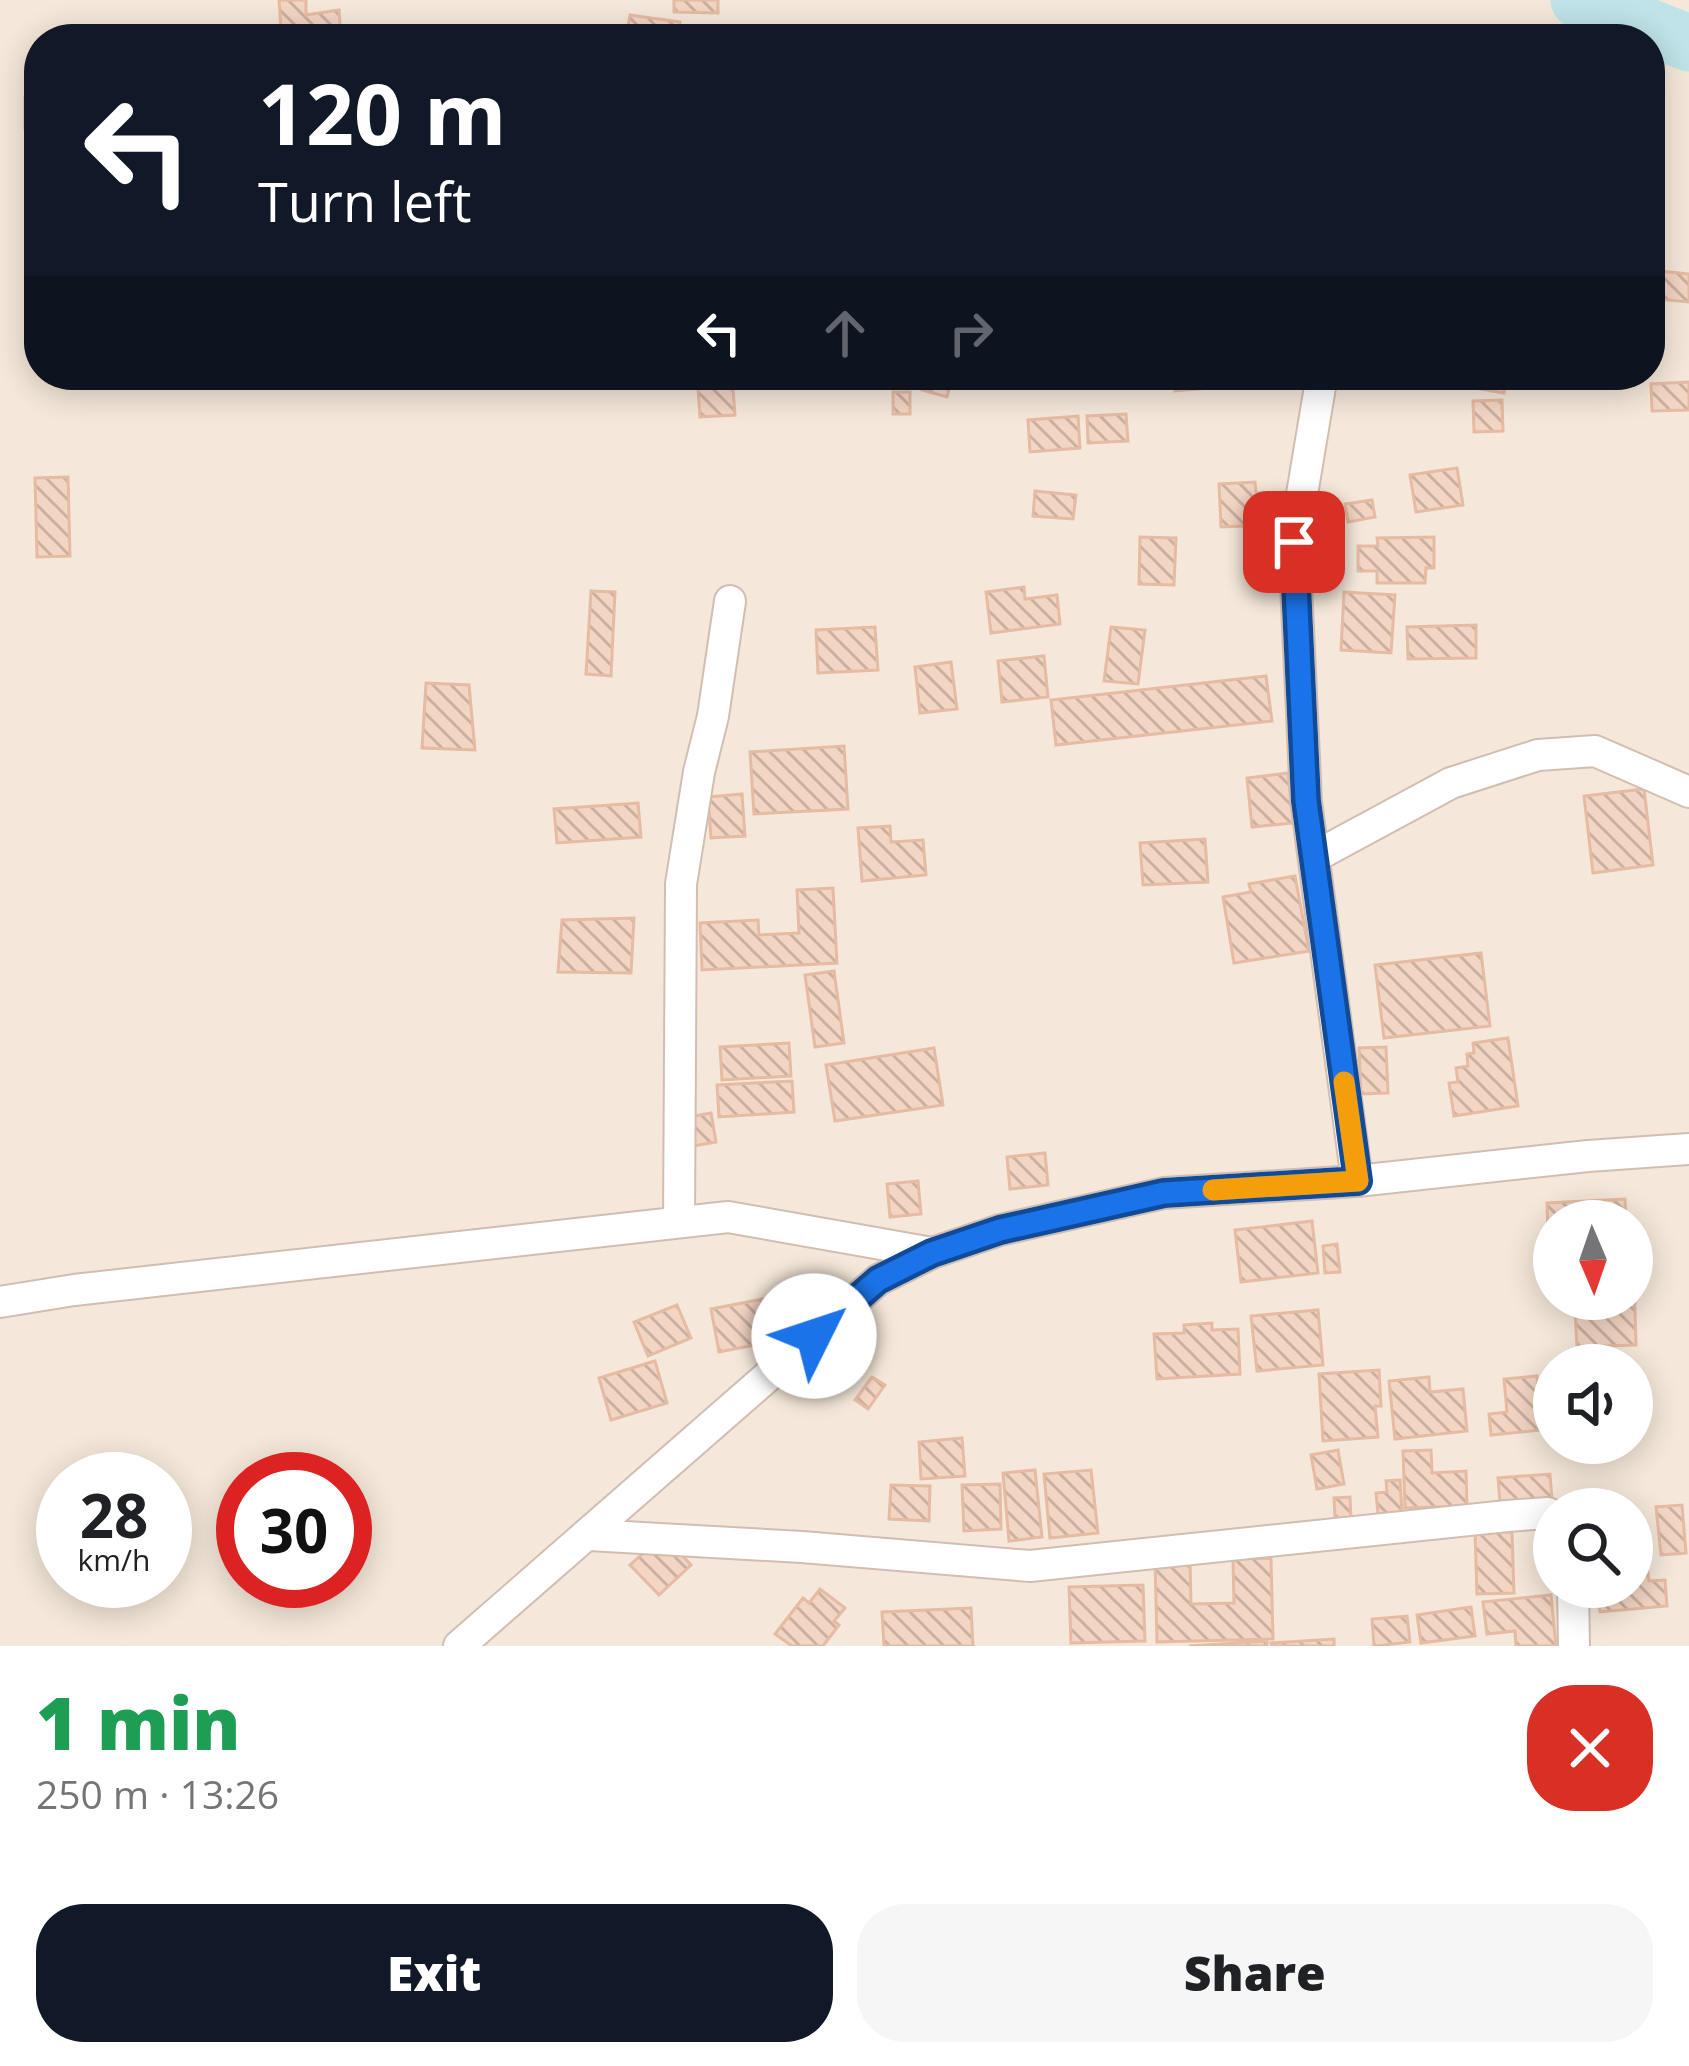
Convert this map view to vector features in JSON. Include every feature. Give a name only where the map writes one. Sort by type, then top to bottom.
[{"type":"street","points":[[1319,390],[1294,542],[1306,801],[1358,1181]]},
{"type":"street","points":[[679,1222],[681,884],[730,601]]},
{"type":"street","points":[[1314,857],[1451,783],[1538,754],[1595,751],[1689,792]]},
{"type":"street","points":[[459,1646],[878,1280],[932,1253],[1000,1230],[1164,1193],[1358,1181],[1689,1149]]},
{"type":"street","points":[[0,1302],[728,1217],[932,1253]]},
{"type":"street","points":[[589,1534],[1030,1566],[1533,1514]]},
{"type":"street","points":[[1573,1608],[1574,1646]]},
{"type":"shaded area","points":[[0,0],[1689,0],[1689,1646],[0,1646]]},
{"type":"building","points":[[279,0],[306,0],[306,15],[339,10],[340,24],[281,24]]},
{"type":"building","points":[[674,0],[718,0],[718,13],[674,12]]},
{"type":"building","points":[[630,15],[680,22],[680,24],[628,24]]},
{"type":"building","points":[[1665,272],[1689,274],[1689,302],[1665,300]]},
{"type":"building","points":[[1689,382],[1689,410],[1652,411],[1651,390],[1665,390],[1665,383]]},
{"type":"building","points":[[698,390],[733,390],[735,415],[700,417]]},
{"type":"building","points":[[922,390],[949,390],[947,397]]},
{"type":"building","points":[[893,392],[910,392],[910,414],[893,414]]},
{"type":"building","points":[[1502,400],[1503,431],[1474,432],[1473,401]]},
{"type":"building","points":[[1126,414],[1128,441],[1088,443],[1087,416]]},
{"type":"building","points":[[1078,416],[1080,448],[1030,452],[1028,420]]},
{"type":"building","points":[[1457,468],[1463,505],[1416,512],[1410,475]]},
{"type":"building","points":[[68,477],[70,556],[37,557],[35,478]]},
{"type":"building","points":[[1255,482],[1256,493],[1291,492],[1293,524],[1221,527],[1219,484]]},
{"type":"building","points":[[1035,491],[1076,495],[1073,519],[1033,516]]},
{"type":"building","points":[[1372,500],[1375,517],[1348,522],[1345,504]]},
{"type":"building","points":[[1140,537],[1176,538],[1174,585],[1139,584]]},
{"type":"building","points":[[1434,537],[1434,568],[1426,568],[1425,583],[1377,583],[1377,571],[1358,571],[1358,546],[1378,546],[1377,538]]},
{"type":"building","points":[[1024,587],[1025,599],[1057,595],[1060,624],[991,633],[986,592]]},
{"type":"building","points":[[591,591],[615,592],[611,676],[586,674]]},
{"type":"building","points":[[1344,592],[1395,595],[1391,653],[1341,650]]},
{"type":"building","points":[[1476,625],[1476,658],[1408,659],[1407,627]]},
{"type":"building","points":[[875,627],[878,670],[818,673],[816,630]]},
{"type":"building","points":[[1111,627],[1145,630],[1138,684],[1104,681]]},
{"type":"building","points":[[1044,656],[1048,697],[1002,702],[998,661]]},
{"type":"building","points":[[951,662],[957,709],[920,713],[915,667]]},
{"type":"building","points":[[1266,676],[1272,721],[1056,745],[1051,700]]},
{"type":"building","points":[[426,683],[469,685],[475,750],[422,748]]},
{"type":"building","points":[[844,746],[848,809],[754,814],[750,752]]},
{"type":"building","points":[[1288,773],[1294,823],[1252,827],[1247,778]]},
{"type":"building","points":[[1644,789],[1653,865],[1593,873],[1584,796]]},
{"type":"building","points":[[742,794],[745,836],[711,838],[708,797]]},
{"type":"building","points":[[638,803],[641,837],[557,843],[554,809]]},
{"type":"building","points":[[890,826],[891,842],[923,840],[926,875],[862,881],[858,828]]},
{"type":"building","points":[[1205,839],[1208,882],[1143,885],[1140,843]]},
{"type":"building","points":[[1295,876],[1309,951],[1234,963],[1223,897],[1251,892],[1249,884]]},
{"type":"building","points":[[833,888],[837,963],[702,970],[700,923],[758,920],[759,935],[799,933],[797,890]]},
{"type":"building","points":[[634,918],[631,973],[558,972],[562,920]]},
{"type":"building","points":[[1481,953],[1490,1026],[1384,1038],[1375,965]]},
{"type":"building","points":[[834,971],[844,1043],[815,1047],[805,975]]},
{"type":"building","points":[[1508,1038],[1518,1106],[1454,1116],[1449,1083],[1458,1082],[1456,1068],[1468,1066],[1473,1043]]},
{"type":"building","points":[[789,1043],[791,1076],[722,1080],[720,1047]]},
{"type":"building","points":[[1386,1047],[1388,1093],[1361,1094],[1359,1048]]},
{"type":"building","points":[[934,1048],[943,1105],[835,1121],[826,1065]]},
{"type":"building","points":[[792,1081],[794,1112],[719,1117],[717,1085]]},
{"type":"building","points":[[711,1113],[716,1142],[682,1148],[677,1119]]},
{"type":"building","points":[[1045,1153],[1048,1185],[1010,1189],[1007,1157]]},
{"type":"building","points":[[918,1181],[921,1214],[890,1217],[887,1184]]},
{"type":"building","points":[[1312,1221],[1318,1273],[1241,1282],[1235,1230]]},
{"type":"building","points":[[1337,1244],[1340,1272],[1325,1273],[1323,1246]]},
{"type":"building","points":[[763,1299],[771,1342],[719,1352],[711,1309]]},
{"type":"building","points":[[677,1305],[691,1338],[648,1356],[634,1322]]},
{"type":"building","points":[[1318,1310],[1323,1365],[1257,1371],[1251,1316]]},
{"type":"building","points":[[1576,1320],[1635,1320],[1636,1344],[1577,1344]]},
{"type":"building","points":[[1212,1323],[1212,1330],[1238,1329],[1240,1374],[1157,1379],[1154,1334],[1184,1333],[1184,1325]]},
{"type":"building","points":[[655,1361],[667,1403],[611,1420],[599,1378]]},
{"type":"building","points":[[1379,1370],[1378,1437],[1323,1441],[1319,1374]]},
{"type":"building","points":[[1533,1376],[1533,1431],[1491,1435],[1489,1414],[1507,1412],[1504,1379]]},
{"type":"building","points":[[872,1377],[885,1385],[868,1409],[855,1400]]},
{"type":"building","points":[[1429,1377],[1430,1392],[1463,1389],[1467,1431],[1395,1439],[1389,1381]]},
{"type":"building","points":[[962,1438],[965,1476],[921,1479],[919,1442]]},
{"type":"building","points":[[1338,1450],[1344,1484],[1317,1489],[1311,1455]]},
{"type":"building","points":[[1431,1450],[1432,1473],[1466,1471],[1467,1506],[1405,1508],[1403,1451]]},
{"type":"building","points":[[1035,1470],[1042,1537],[1009,1541],[1003,1473]]},
{"type":"building","points":[[1091,1470],[1098,1533],[1050,1538],[1044,1474]]},
{"type":"building","points":[[1550,1474],[1551,1488],[1533,1488],[1533,1500],[1500,1502],[1498,1478]]},
{"type":"building","points":[[1400,1480],[1402,1513],[1378,1514],[1376,1493],[1387,1492],[1386,1481]]},
{"type":"building","points":[[1000,1484],[1001,1529],[964,1531],[962,1485]]},
{"type":"building","points":[[891,1485],[930,1486],[929,1521],[889,1519]]},
{"type":"building","points":[[1350,1497],[1351,1518],[1335,1519],[1334,1498]]},
{"type":"building","points":[[1682,1505],[1686,1553],[1661,1555],[1656,1507]]},
{"type":"building","points":[[1512,1532],[1514,1593],[1477,1594],[1475,1533]]},
{"type":"building","points":[[663,1535],[691,1565],[659,1595],[630,1565]]},
{"type":"building","points":[[1271,1558],[1273,1639],[1157,1642],[1155,1561],[1190,1559],[1191,1604],[1234,1603],[1233,1559]]},
{"type":"building","points":[[1665,1580],[1667,1606],[1653,1607],[1653,1581]]},
{"type":"building","points":[[1143,1585],[1145,1641],[1071,1643],[1069,1587]]},
{"type":"building","points":[[820,1589],[845,1608],[823,1646],[792,1646],[775,1634],[803,1598],[809,1603]]},
{"type":"building","points":[[1533,1597],[1533,1608],[1552,1608],[1556,1646],[1516,1646],[1515,1631],[1487,1634],[1483,1602]]},
{"type":"building","points":[[1471,1607],[1475,1636],[1421,1643],[1417,1615]]},
{"type":"building","points":[[971,1608],[973,1646],[884,1646],[882,1612]]},
{"type":"building","points":[[1600,1608],[1645,1608],[1600,1612]]},
{"type":"building","points":[[1407,1616],[1410,1642],[1374,1646],[1372,1619]]},
{"type":"building","points":[[1334,1639],[1334,1646],[1271,1643]]},
{"type":"building","points":[[1267,1641],[1267,1646],[1189,1646]]},
{"type":"waterway","points":[[1579,0],[1640,24]]},
{"type":"waterway","points":[[1665,34],[1689,43]]},
{"type":"slow traffic","points":[[1213,1190],[1358,1181],[1344,1082]]},
{"type":"route","points":[[814,1336],[878,1280],[932,1253],[1000,1230],[1164,1193],[1358,1181],[1306,801],[1294,542]]}]
